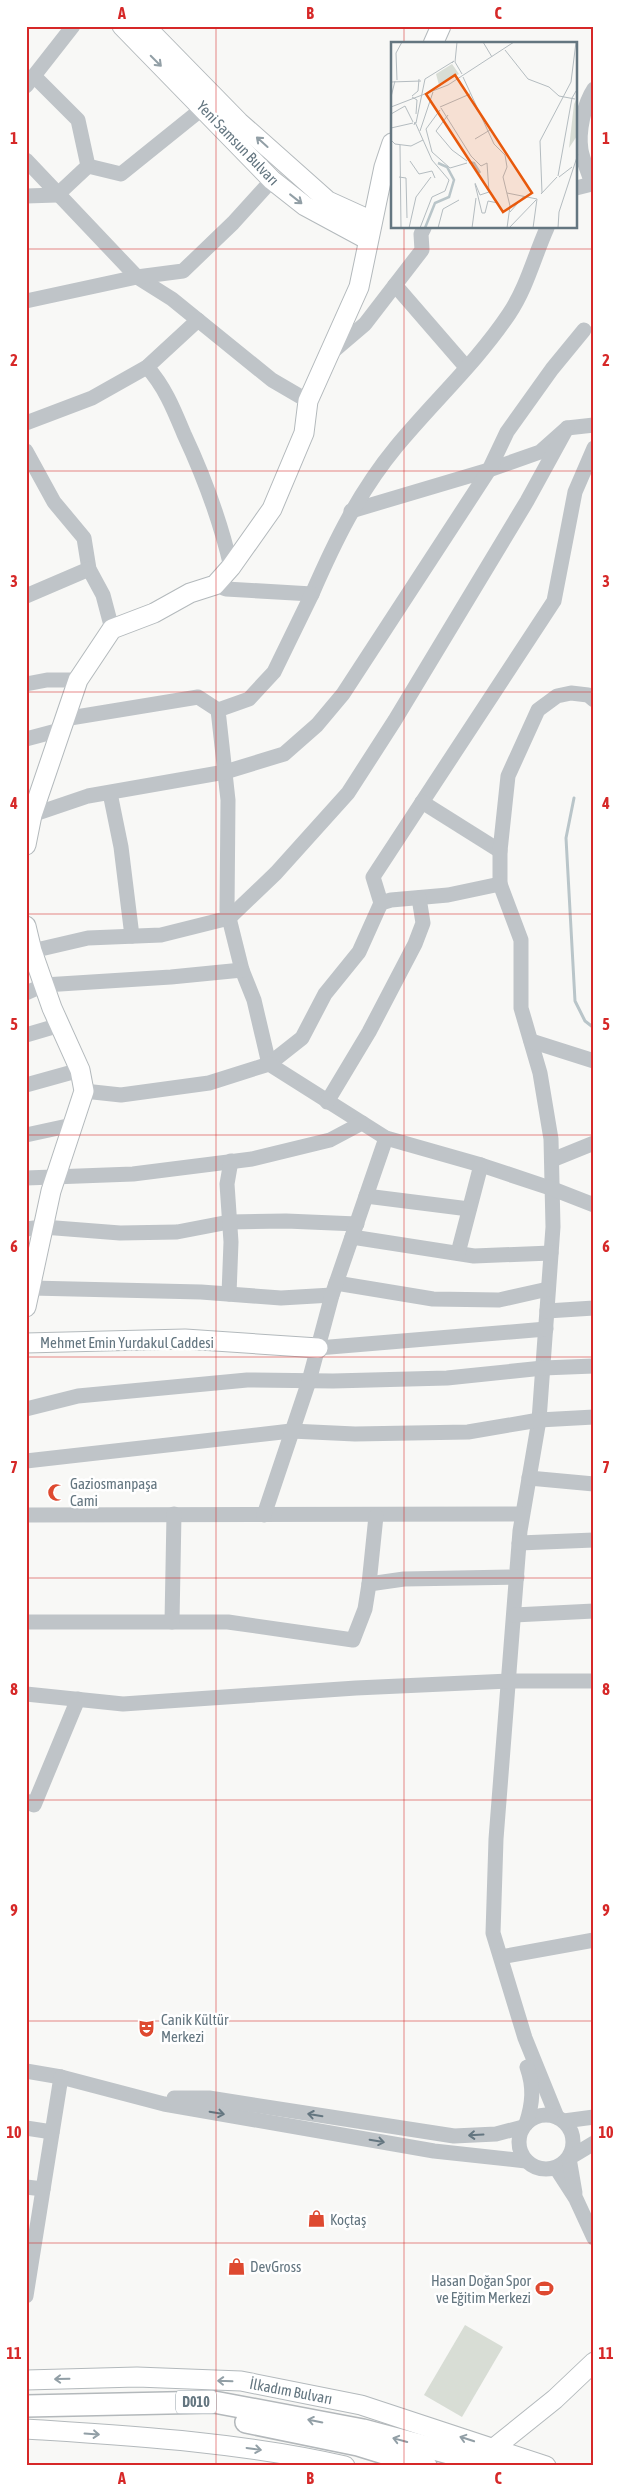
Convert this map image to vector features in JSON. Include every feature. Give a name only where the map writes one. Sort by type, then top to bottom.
[{"type":"highway","name":"İlkadım Bulvarı","points":[[26,2406],[214,2402],[360,2438],[426,2466]]},
{"type":"highway","name":"İlkadım Bulvarı","points":[[26,2418],[203,2414],[496,2457]]},
{"type":"main road","name":"Yeni Samsun Bulvarı","points":[[122,26],[204,108],[272,180],[305,206],[368,240]]},
{"type":"main road","points":[[434,42],[441,26]]},
{"type":"main road","name":"Yeni Samsun Bulvarı","points":[[151,28],[239,122],[328,202],[372,221]]},
{"type":"main road","points":[[26,845],[31,812],[78,680],[112,629],[154,613],[190,593],[215,585],[231,567],[272,509],[304,433],[308,401],[359,287],[384,167],[391,146]]},
{"type":"main road","points":[[26,926],[32,951],[44,985],[80,1070],[84,1091],[55,1176],[34,1228],[30,1288],[26,1307]]},
{"type":"main road","name":"Mehmet Emin Yurdakul Caddesi","points":[[26,1343],[185,1339],[318,1348]]},
{"type":"main road","points":[[496,2457],[594,2362]]},
{"type":"main road","name":"İlkadım Bulvarı","points":[[26,2380],[138,2377],[241,2381],[361,2404],[496,2457],[546,2466]]},
{"type":"main road","points":[[26,2430],[185,2440],[294,2454],[345,2466]]},
{"type":"street","points":[[73,26],[30,81],[78,120],[88,166]]},
{"type":"street","points":[[578,188],[593,184],[581,149],[583,123],[590,96],[594,89]]},
{"type":"street","points":[[88,166],[121,174],[204,108]]},
{"type":"street","points":[[26,160],[57,195],[138,277],[172,299],[272,380],[308,401]]},
{"type":"street","points":[[26,196],[57,195],[88,166]]},
{"type":"street","points":[[26,301],[138,277],[183,271],[233,223],[272,180]]},
{"type":"street","points":[[330,354],[364,324],[422,250],[421,234],[424,229]]},
{"type":"street","points":[[218,710],[249,699],[274,672],[312,594],[335,539],[364,490],[396,448],[466,368],[509,314],[526,285],[534,258],[547,229]]},
{"type":"street","points":[[395,285],[466,368]]},
{"type":"street","points":[[26,423],[92,398],[147,367],[198,320]]},
{"type":"street","points":[[31,812],[88,796],[225,772],[284,754],[317,725],[343,694],[489,470],[507,432],[552,369],[584,330]]},
{"type":"street","points":[[147,367],[162,382],[210,490],[231,567]]},
{"type":"street","points":[[351,512],[489,470],[540,452],[567,428],[594,425]]},
{"type":"street","points":[[32,951],[88,938],[161,935],[229,918],[276,873],[348,794],[396,720],[527,501],[567,428]]},
{"type":"street","points":[[84,1091],[121,1095],[209,1083],[269,1064],[302,1038],[325,994],[359,952],[381,904],[373,877],[554,601],[575,492],[594,448]]},
{"type":"street","points":[[26,451],[54,502],[84,538],[89,569],[103,595],[112,629]]},
{"type":"street","points":[[26,596],[89,569]]},
{"type":"street","points":[[215,585],[226,589],[312,594]]},
{"type":"street","points":[[26,684],[47,680],[78,680]]},
{"type":"street","points":[[576,2199],[569,2158],[573,2151],[573,2135],[560,2119],[525,2038],[493,1933],[496,1839],[519,1543],[522,1514],[539,1420],[551,1253],[553,1189],[551,1139],[542,1083],[521,1008],[520,940],[500,884],[500,851],[508,776],[538,710],[557,696],[571,693],[588,695],[594,700]]},
{"type":"street","points":[[26,739],[62,725],[198,698],[218,710]]},
{"type":"street","points":[[218,710],[228,800],[227,910],[242,970],[254,1000],[269,1064],[386,1138],[481,1165],[553,1189],[594,1206]]},
{"type":"street","points":[[110,793],[121,847],[132,936]]},
{"type":"street","points":[[422,802],[500,851]]},
{"type":"street","points":[[381,904],[391,900],[448,895],[500,884]]},
{"type":"street","points":[[327,1102],[369,1032],[415,944],[423,923],[419,898]]},
{"type":"street","points":[[26,993],[44,985],[170,977],[242,970]]},
{"type":"street","points":[[26,1035],[60,1025]]},
{"type":"street","points":[[531,1041],[594,1061]]},
{"type":"street","points":[[26,1085],[80,1070]]},
{"type":"street","points":[[26,1178],[133,1174],[201,1167],[252,1159],[330,1140],[362,1123]]},
{"type":"street","points":[[26,1135],[72,1124]]},
{"type":"street","points":[[264,1515],[309,1380],[334,1289],[386,1138]]},
{"type":"street","points":[[552,1160],[594,1143]]},
{"type":"street","points":[[229,1294],[231,1242],[227,1184],[231,1161]]},
{"type":"street","points":[[458,1253],[481,1165]]},
{"type":"street","points":[[366,1196],[469,1209]]},
{"type":"street","points":[[34,1228],[120,1233],[177,1232],[230,1222],[286,1221],[354,1230],[474,1256],[551,1253]]},
{"type":"street","points":[[30,1288],[229,1294],[281,1298],[334,1289],[433,1299],[499,1300],[548,1289]]},
{"type":"street","points":[[547,1311],[594,1308]]},
{"type":"street","points":[[318,1348],[546,1329]]},
{"type":"street","points":[[26,1408],[78,1396],[246,1380],[447,1378],[543,1368],[594,1366]]},
{"type":"street","points":[[26,1461],[291,1431],[355,1434],[468,1432],[539,1420],[594,1417]]},
{"type":"street","points":[[529,1478],[594,1484]]},
{"type":"street","points":[[172,1622],[174,1514]]},
{"type":"street","points":[[26,1515],[376,1516],[522,1514]]},
{"type":"street","points":[[26,1622],[228,1622],[353,1640],[365,1609],[376,1516]]},
{"type":"street","points":[[519,1543],[594,1540]]},
{"type":"street","points":[[369,1584],[404,1579],[517,1577]]},
{"type":"street","points":[[514,1615],[594,1611]]},
{"type":"street","points":[[26,1694],[123,1704],[337,1689],[509,1681],[594,1681]]},
{"type":"street","points":[[29,1807],[78,1699]]},
{"type":"street","points":[[495,1940],[497,1974],[532,2082],[532,2104],[519,2144],[526,2161]]},
{"type":"street","points":[[501,1957],[594,1940]]},
{"type":"street","points":[[26,2071],[61,2077],[135,2098],[434,2151],[526,2161],[540,2169],[556,2168],[594,2143]]},
{"type":"street","points":[[26,2295],[61,2077]]},
{"type":"street","points":[[135,2098],[209,2098],[454,2136],[496,2134],[525,2125],[538,2116],[560,2119],[594,2116]]},
{"type":"street","points":[[26,2128],[52,2132]]},
{"type":"street","points":[[556,2168],[576,2199],[594,2238]]},
{"type":"street","points":[[26,2187],[43,2189]]},
{"type":"shaded area","points":[[465,2325],[503,2347],[462,2417],[424,2395]]},
{"type":"waterway","points":[[574,798],[566,838],[575,1001],[585,1021],[594,1028]]},
{"type":"place","name":"Gaziosmanpaşa Cami","points":[[56,1492]]},
{"type":"place","name":"Canik Kültür Merkezi","points":[[147,2028]]},
{"type":"place","name":"Koçtaş","points":[[316,2219]]},
{"type":"place","name":"DevGross","points":[[236,2266]]},
{"type":"place","name":"Hasan Doğan Spor ve Eğitim Merkezi","points":[[545,2289]]}]
